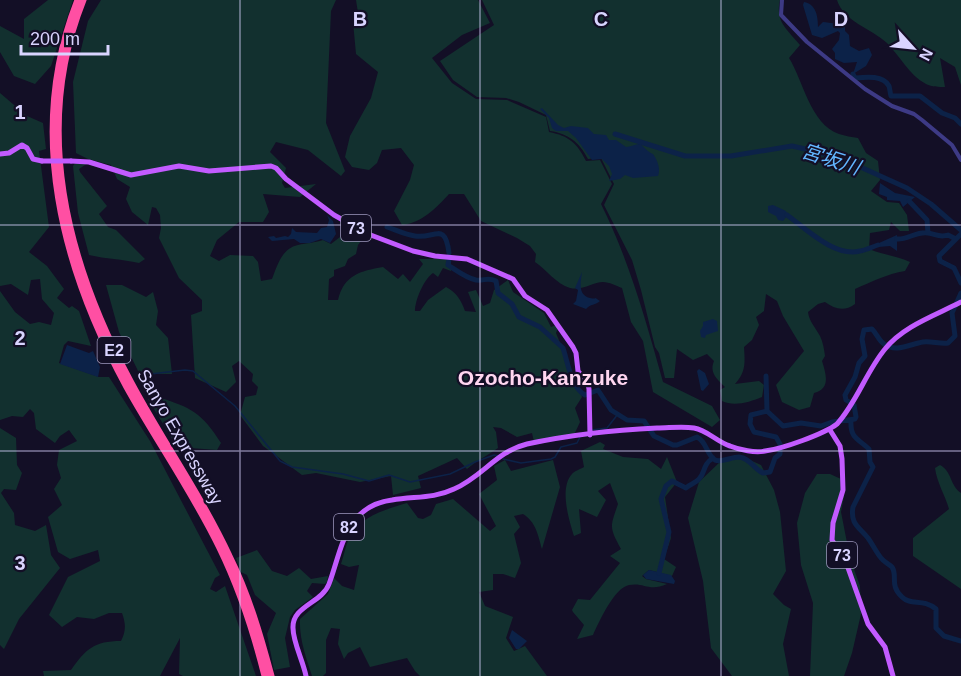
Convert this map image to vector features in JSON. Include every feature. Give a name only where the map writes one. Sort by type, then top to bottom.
[{"type":"highway","name":"Sanyo Expressway","points":[[78,0],[58,65],[52,119],[54,175],[67,239],[90,308],[115,363],[225,560],[254,632],[265,676]]},
{"type":"highway","name":"Sanyo Expressway","points":[[83,0],[63,66],[57,119],[57,154],[74,245],[98,314],[119,360],[230,557],[258,630],[271,676]]},
{"type":"main road","name":"73","points":[[0,154],[9,153],[22,145],[29,150],[33,159],[89,162],[130,175],[179,166],[209,171],[263,166],[276,168],[330,212],[368,234],[413,251],[466,259],[513,279],[525,296],[547,310],[573,347],[578,371],[588,384],[590,393],[590,431]]},
{"type":"main road","points":[[590,431],[694,428],[734,448],[759,452],[776,450],[830,430],[839,422],[887,346],[909,329],[961,302]]},
{"type":"main road","name":"73","points":[[830,430],[840,446],[843,490],[833,523],[832,540],[847,565],[868,624],[885,647],[893,676]]},
{"type":"main road","name":"82","points":[[306,676],[293,632],[293,622],[299,613],[326,591],[344,537],[354,521],[366,510],[382,502],[429,497],[454,489],[468,482],[500,456],[525,444],[581,436],[590,431]]},
{"type":"street","points":[[782,0],[781,15],[807,42],[877,98],[922,120],[952,145],[961,160]]},
{"type":"green space","points":[[48,0],[73,0],[51,66],[35,84],[14,76],[0,52],[0,26],[24,39],[24,19]]},
{"type":"green space","points":[[101,0],[336,0],[331,11],[326,123],[345,171],[341,176],[308,150],[276,142],[270,152],[286,168],[282,183],[285,188],[316,184],[300,197],[263,194],[269,212],[263,222],[239,222],[217,240],[210,256],[219,261],[230,255],[253,256],[258,262],[261,281],[272,279],[281,258],[292,247],[323,240],[331,244],[355,230],[365,236],[358,245],[356,254],[348,259],[345,266],[334,270],[334,276],[329,279],[328,300],[338,300],[344,285],[354,276],[367,270],[383,267],[398,279],[403,274],[410,282],[423,264],[419,259],[451,259],[451,271],[443,268],[438,277],[433,273],[426,280],[418,296],[415,311],[420,311],[428,300],[446,287],[458,297],[465,311],[476,312],[468,292],[476,290],[483,306],[490,303],[494,290],[508,280],[513,292],[544,313],[551,327],[556,325],[558,328],[556,333],[582,397],[575,408],[580,422],[574,435],[534,442],[532,433],[517,437],[501,428],[493,427],[498,448],[494,451],[467,469],[457,458],[418,476],[421,488],[393,495],[391,476],[360,482],[316,473],[302,475],[263,446],[240,415],[245,397],[256,395],[258,387],[252,381],[253,374],[239,361],[232,366],[236,382],[226,392],[195,378],[191,315],[202,311],[202,300],[179,278],[159,238],[160,215],[156,208],[152,207],[148,225],[132,212],[126,199],[130,187],[117,179],[111,165],[76,153],[73,82],[88,21]]},
{"type":"green space","points":[[356,0],[478,0],[490,23],[462,35],[432,58],[452,83],[476,99],[507,100],[546,117],[549,132],[572,141],[586,161],[600,160],[612,184],[601,204],[628,269],[663,382],[712,406],[720,420],[712,427],[653,392],[643,341],[631,322],[622,288],[599,282],[575,289],[560,283],[535,262],[536,254],[530,246],[481,221],[464,194],[449,194],[422,218],[402,225],[394,211],[410,180],[414,165],[401,148],[382,150],[377,163],[369,170],[352,167],[345,157],[350,136],[371,98],[378,72],[356,54],[353,22],[358,13]]},
{"type":"green space","points":[[482,0],[780,0],[781,20],[800,45],[789,58],[814,111],[829,129],[839,134],[858,138],[866,153],[878,161],[880,180],[871,191],[887,202],[899,203],[907,215],[909,231],[900,231],[891,222],[889,230],[870,233],[869,249],[910,262],[905,271],[885,276],[855,289],[855,304],[847,308],[840,309],[825,302],[818,304],[808,312],[823,343],[825,356],[822,361],[826,380],[823,388],[814,393],[810,407],[799,410],[782,402],[776,385],[804,351],[783,316],[777,301],[766,294],[764,311],[756,317],[759,325],[752,340],[744,347],[744,367],[735,384],[759,381],[764,385],[762,397],[737,404],[722,401],[720,390],[725,387],[715,376],[712,369],[714,361],[707,354],[693,360],[677,349],[674,378],[665,378],[632,260],[604,205],[614,184],[601,158],[588,159],[573,140],[563,134],[550,131],[546,115],[506,98],[477,97],[453,80],[440,61],[494,25]]},
{"type":"green space","points":[[837,0],[961,0],[961,85],[955,67],[940,58],[945,87],[931,86],[920,80],[887,43],[845,14]]},
{"type":"green space","points":[[0,93],[27,116],[43,123],[46,149],[39,151],[49,227],[29,252],[47,266],[64,289],[57,298],[69,308],[72,306],[79,311],[91,346],[68,341],[64,345],[59,363],[99,377],[109,377],[150,441],[220,575],[215,578],[210,589],[216,592],[225,586],[256,676],[183,676],[179,674],[180,638],[160,676],[44,676],[43,671],[71,670],[86,652],[97,645],[121,641],[125,624],[122,613],[109,613],[94,619],[77,617],[62,627],[49,615],[68,577],[100,561],[98,550],[70,559],[58,552],[48,517],[62,505],[54,489],[61,478],[57,465],[59,450],[77,441],[69,430],[55,443],[36,429],[34,413],[30,409],[23,417],[12,416],[0,420],[0,291],[15,312],[30,324],[39,322],[51,325],[54,313],[42,299],[40,279],[31,280],[28,295],[11,284],[0,286]]},
{"type":"green space","points":[[76,162],[88,163],[79,169],[107,206],[99,214],[108,227],[116,230],[145,259],[139,263],[89,255],[78,213],[73,166]]},
{"type":"green space","points":[[106,285],[122,285],[146,297],[153,292],[158,311],[156,325],[168,338],[172,374],[141,377],[119,332]]},
{"type":"green space","points":[[157,397],[195,412],[221,443],[217,450],[177,447],[148,399]]},
{"type":"green space","points":[[0,428],[16,438],[17,465],[22,473],[16,490],[4,489],[1,493],[14,513],[15,525],[35,531],[46,525],[51,555],[60,568],[19,619],[4,649],[0,645]]},
{"type":"green space","points":[[600,442],[605,445],[603,449],[623,457],[648,459],[661,469],[667,457],[677,482],[665,497],[671,538],[664,559],[676,567],[672,576],[649,570],[642,576],[667,584],[651,587],[634,584],[623,587],[608,606],[593,635],[577,639],[584,625],[572,610],[578,599],[590,600],[620,563],[610,556],[621,549],[612,527],[618,504],[610,483],[598,491],[606,500],[597,517],[579,509],[581,533],[574,536],[566,504],[568,480],[573,473],[584,467],[581,451]]},
{"type":"green space","points":[[741,456],[761,465],[774,490],[780,512],[786,571],[773,594],[791,609],[783,644],[789,676],[732,676],[711,648],[703,581],[688,518],[699,482],[721,461]]},
{"type":"green space","points":[[505,460],[511,471],[553,460],[560,487],[542,549],[531,521],[523,514],[514,516],[520,527],[514,534],[521,563],[515,578],[493,574],[493,590],[479,592],[485,606],[513,617],[506,638],[514,651],[525,646],[547,676],[420,676],[407,658],[370,667],[360,647],[348,653],[344,659],[338,644],[340,629],[331,628],[326,640],[326,673],[323,676],[312,676],[302,641],[300,619],[328,594],[334,578],[342,586],[354,590],[359,565],[349,567],[341,564],[349,539],[355,529],[375,514],[407,503],[418,518],[423,519],[431,515],[436,504],[453,499],[490,531],[496,526],[479,494],[497,480],[494,466]]},
{"type":"green space","points":[[940,465],[947,471],[955,487],[961,493],[961,589],[913,556],[913,538],[949,509],[936,473],[935,468]]},
{"type":"green space","points":[[817,474],[830,474],[841,479],[844,496],[841,512],[850,558],[860,586],[861,614],[844,676],[810,676],[813,603],[801,565],[797,523],[805,493]]},
{"type":"green space","points":[[257,550],[272,571],[287,576],[299,568],[311,579],[328,576],[325,584],[312,583],[307,591],[313,597],[295,610],[290,617],[285,638],[290,667],[274,670],[267,634],[276,613],[255,595],[247,575],[241,572],[236,558]]},
{"type":"water","points":[[804,2],[814,8],[818,27],[823,22],[845,26],[850,46],[859,51],[869,48],[872,55],[866,66],[853,74],[857,62],[844,63],[835,59],[832,49],[839,40],[840,33],[838,31],[822,38],[812,35]]},
{"type":"water","points":[[542,108],[558,125],[564,128],[571,126],[588,128],[594,134],[606,135],[609,140],[616,140],[626,147],[640,144],[653,154],[657,161],[658,176],[633,178],[625,175],[620,179],[609,181],[612,174],[609,166],[602,159],[592,160],[568,131],[556,131],[552,128],[549,118],[540,109]]},
{"type":"water","points":[[880,183],[895,193],[915,197],[903,207],[900,201],[887,200],[887,197],[879,194]]},
{"type":"water","points":[[773,205],[786,211],[787,216],[783,221],[768,212],[768,206]]},
{"type":"water","points":[[327,215],[333,221],[336,234],[330,243],[321,239],[310,243],[300,243],[294,239],[272,241],[268,237],[288,237],[292,228],[296,232],[317,233],[321,228],[327,227],[329,220]]},
{"type":"water","points":[[897,235],[897,251],[890,246],[878,247],[879,243]]},
{"type":"water","points":[[582,272],[581,291],[586,296],[600,301],[586,309],[573,304],[576,301],[578,290],[575,288]]},
{"type":"water","points":[[713,319],[717,321],[718,331],[706,335],[705,338],[701,337],[703,322]]},
{"type":"water","points":[[67,345],[89,353],[93,351],[100,367],[98,377],[60,364]]},
{"type":"water","points":[[699,369],[705,373],[709,384],[703,391],[697,371]]},
{"type":"water","points":[[649,570],[671,575],[675,581],[674,584],[646,579],[643,575]]},
{"type":"water","points":[[512,630],[527,641],[519,649],[516,649],[509,638]]},
{"type":"waterway","points":[[853,74],[855,78],[883,80],[889,86],[891,96],[920,96],[961,124]]},
{"type":"waterway","name":"宮坂川","points":[[615,134],[685,156],[731,156],[792,146],[814,151],[847,161],[907,188],[931,204],[961,230]]},
{"type":"waterway","points":[[909,201],[927,220],[928,233]]},
{"type":"waterway","points":[[787,215],[811,234],[841,250],[860,251],[878,245]]},
{"type":"waterway","points":[[387,227],[415,236],[442,234],[449,253]]},
{"type":"waterway","points":[[897,239],[924,233],[948,235],[956,239]]},
{"type":"waterway","points":[[961,234],[939,256],[940,261],[954,268],[961,283]]},
{"type":"waterway","points":[[449,259],[448,265],[469,278],[496,281],[498,293],[512,304],[519,317],[540,327],[563,348],[573,381],[585,395],[598,390],[611,410],[627,420],[644,421],[654,436],[673,445],[697,437],[715,460],[743,458],[763,473],[770,472],[775,458],[780,454],[780,444],[776,437],[754,432],[750,424],[751,415],[767,411],[783,426],[801,423],[821,426],[855,419],[854,405],[846,400],[845,395],[855,377],[859,363],[865,356],[862,339],[864,330],[872,329],[882,343],[893,348],[923,342],[948,343],[955,336],[952,313],[961,293]]},
{"type":"waterway","points":[[142,375],[193,371],[235,406],[280,461],[292,467],[343,474],[369,481],[389,475],[410,482],[450,474],[494,455],[499,456]]},
{"type":"waterway","points":[[766,376],[767,411]]},
{"type":"waterway","points":[[592,430],[607,428],[618,414]]},
{"type":"waterway","points":[[851,420],[853,434],[869,449],[870,462],[873,467],[853,507],[854,521],[881,558],[894,570],[898,593],[906,600],[926,604],[936,609],[936,628],[944,636],[961,641]]},
{"type":"waterway","points":[[503,459],[521,463],[551,459],[561,447],[577,443],[581,435]]},
{"type":"waterway","points":[[659,573],[669,532],[661,499],[666,486],[672,481],[686,488],[699,479],[707,463],[713,458]]},
{"type":"district","name":"Ozocho-Kanzuke","points":[[543,378]]}]
